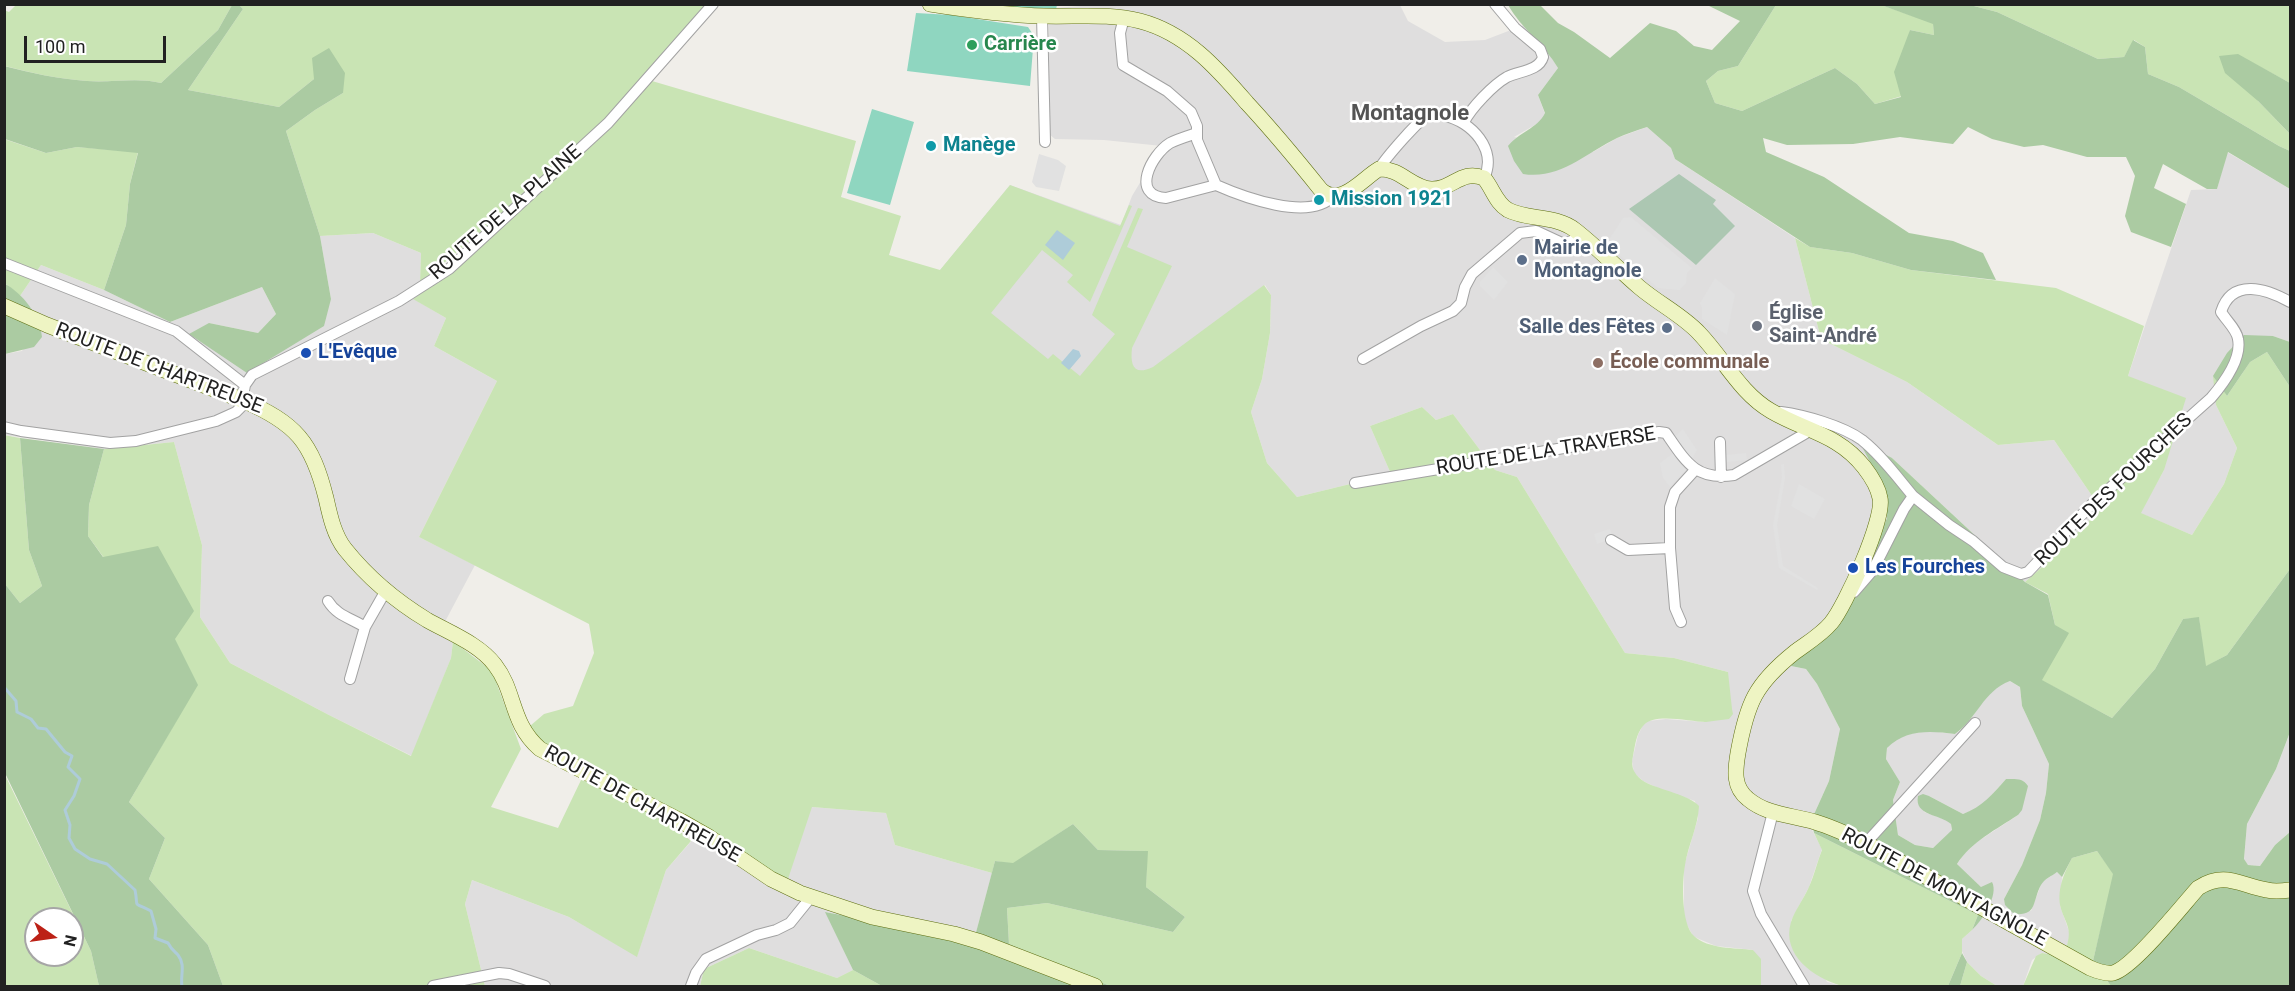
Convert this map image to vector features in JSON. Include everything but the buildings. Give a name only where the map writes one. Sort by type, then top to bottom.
[{"type":"street","name":"ROUTE DE LA PLAINE","points":[[4,427],[80,440],[123,443],[216,421],[236,412],[241,407],[244,392],[252,375],[399,301],[449,269],[608,123],[713,4]]},
{"type":"street","points":[[930,4],[1042,16],[1124,18],[1152,25],[1178,37],[1194,48],[1225,77],[1321,190],[1333,196],[1341,195],[1352,189],[1379,169],[1385,159],[1428,115],[1439,114],[1464,122],[1483,143],[1488,167],[1484,178],[1470,175],[1442,187],[1429,189],[1395,171],[1379,169]]},
{"type":"street","points":[[1464,122],[1468,113],[1502,81],[1538,65],[1543,57],[1540,49],[1515,28],[1495,4]]},
{"type":"street","points":[[1042,16],[1045,142]]},
{"type":"street","points":[[1124,18],[1120,33],[1123,65],[1167,92],[1191,112],[1197,126],[1197,140],[1216,185]]},
{"type":"street","points":[[1197,133],[1170,143],[1155,157],[1146,181],[1148,189],[1158,198],[1216,185],[1288,207],[1319,206],[1328,202],[1333,196]]},
{"type":"street","name":"ROUTE DE MONTAGNOLE","points":[[1484,178],[1497,200],[1507,209],[1558,222],[1574,229],[1640,288],[1694,328],[1744,389],[1771,411],[1835,440],[1857,458],[1872,478],[1881,499],[1879,521],[1844,603],[1827,627],[1767,677],[1757,690],[1747,712],[1736,767],[1736,779],[1738,787],[1748,798],[1773,812],[1822,824],[1866,843],[2090,968],[2105,973],[2114,972],[2131,961],[2198,888],[2215,879],[2228,880],[2269,891],[2290,890]]},
{"type":"street","points":[[1363,359],[1420,326],[1453,311],[1461,303],[1465,287],[1472,274],[1520,233],[1536,231],[1564,244],[1580,235]]},
{"type":"street","points":[[4,263],[176,331],[244,392]]},
{"type":"street","name":"ROUTE DES FOURCHES","points":[[1913,496],[1948,525],[1973,541],[2003,567],[2021,574],[2028,572],[2091,506],[2211,398],[2222,385],[2234,361],[2239,340],[2220,312],[2225,301],[2237,291],[2251,289],[2270,292],[2290,302]]},
{"type":"street","name":"ROUTE DE CHARTREUSE","points":[[4,306],[46,325],[244,392],[277,416],[298,434],[317,466],[335,531],[342,544],[385,592],[488,657],[500,673],[520,726],[540,748],[681,821],[771,879],[811,897],[872,917],[981,942],[1095,987]]},
{"type":"street","points":[[1771,411],[1796,414],[1859,438],[1886,463],[1913,496],[1873,570],[1844,603]]},
{"type":"street","points":[[1681,622],[1675,608],[1670,548],[1671,500],[1675,492],[1695,470],[1708,476],[1734,475],[1814,429]]},
{"type":"street","name":"ROUTE DE LA TRAVERSE","points":[[1354,483],[1659,432],[1666,433],[1695,470]]},
{"type":"street","points":[[1720,442],[1721,477]]},
{"type":"street","points":[[1611,540],[1628,550],[1670,548]]},
{"type":"street","points":[[351,679],[365,627],[385,592]]},
{"type":"street","points":[[328,600],[339,615],[351,618],[365,627]]},
{"type":"street","points":[[1866,843],[1974,723]]},
{"type":"street","points":[[1773,812],[1754,891],[1761,914],[1804,987]]},
{"type":"street","points":[[691,987],[696,973],[706,959],[756,935],[776,930],[790,923],[811,897]]},
{"type":"street","points":[[433,987],[499,973],[509,974],[545,987]]},
{"type":"shaded area","points":[[1104,4],[1400,5],[1408,21],[1445,42],[1485,40],[1524,25],[1549,52],[1558,68],[1538,95],[1545,114],[1542,121],[1514,137],[1593,152],[1617,138],[1647,127],[1671,148],[1675,159],[1795,238],[1821,339],[1907,382],[1998,445],[2054,440],[2101,509],[2025,582],[1892,458],[1878,477],[1887,518],[1841,624],[1791,666],[1806,669],[1817,684],[1840,729],[1829,781],[1811,821],[1811,828],[1822,849],[1809,887],[1791,921],[1827,982],[1842,986],[1761,986],[1753,950],[1716,946],[1693,936],[1684,919],[1684,866],[1698,818],[1695,801],[1643,781],[1634,773],[1632,761],[1638,735],[1648,721],[1666,719],[1704,722],[1728,672],[1674,658],[1625,653],[1517,477],[1495,470],[1453,414],[1436,420],[1422,407],[1370,426],[1391,474],[1297,497],[1267,463],[1251,412],[1262,379],[1270,333],[1271,295],[1265,285],[1081,423],[830,404],[1010,185],[1121,225],[1132,196],[1162,146],[1104,140],[1055,139],[1049,134],[1049,22],[1056,8]]},
{"type":"shaded area","points":[[2227,152],[2290,189],[2290,342],[2273,336],[2216,405],[2237,448],[2224,484],[2192,535],[2140,513],[2164,470],[2128,376],[2191,190],[2217,189]]},
{"type":"shaded area","points":[[1039,154],[1058,160],[1066,166],[1059,191],[1036,187],[1032,182]]},
{"type":"shaded area","points":[[1631,217],[1692,268],[1687,273],[1686,283],[1680,290],[1658,288],[1606,244],[1623,218]]},
{"type":"shaded area","points":[[373,233],[421,253],[420,283],[414,299],[446,318],[434,346],[497,381],[419,537],[475,565],[439,633],[453,641],[451,658],[412,756],[230,663],[200,617],[202,545],[174,442],[104,449],[5,435],[5,354],[22,351],[41,324],[20,296],[41,265],[104,290],[170,322],[262,287],[276,314],[258,333],[209,323],[247,373],[331,299],[320,236]]},
{"type":"shaded area","points":[[1493,267],[1508,282],[1494,300],[1480,286],[1480,282]]},
{"type":"shaded area","points":[[1715,278],[1735,294],[1727,335],[1702,319],[1700,303]]},
{"type":"shaded area","points":[[1683,429],[1697,450],[1685,471],[1670,487],[1663,478],[1660,463],[1672,454],[1675,436]]},
{"type":"shaded area","points":[[1746,453],[1747,460],[1727,462],[1726,455]]},
{"type":"shaded area","points":[[1784,464],[1785,478],[1777,525],[1783,566],[1818,588],[1817,590],[1779,568],[1773,525],[1782,477],[1781,465]]},
{"type":"shaded area","points":[[1799,484],[1825,499],[1814,519],[1791,506]]},
{"type":"shaded area","points":[[1610,529],[1613,538],[1597,544],[1594,534]]},
{"type":"shaded area","points":[[2010,681],[2020,687],[2022,706],[2049,764],[2040,820],[2022,865],[2004,899],[2031,911],[2042,882],[2057,872],[2062,877],[2060,906],[2070,934],[2067,945],[2048,954],[2042,953],[2032,960],[2023,986],[1997,986],[1981,976],[1967,962],[1962,951],[1962,939],[1976,926],[1992,898],[1957,864],[1977,842],[2018,815],[2006,779],[1985,803],[1963,814],[1929,796],[1924,812],[1947,820],[1951,824],[1952,831],[1933,848],[1915,845],[1898,835],[1893,800],[1900,782],[1886,759],[1887,748],[1895,739],[1913,733],[1931,731],[1955,734],[1965,727],[1986,697],[1998,685]]},
{"type":"shaded area","points":[[2290,732],[2290,832],[2275,845],[2260,866],[2248,865],[2244,860],[2247,824],[2276,769]]},
{"type":"shaded area","points":[[812,807],[886,813],[895,845],[992,873],[974,940],[826,912],[853,970],[837,978],[749,948],[704,969],[700,986],[485,986],[465,904],[472,880],[569,917],[637,956],[666,870],[703,828]]},
{"type":"green space","points":[[17,4],[232,5],[218,30],[161,83],[142,80],[77,80],[5,66],[4,10],[9,12]]},
{"type":"green space","points":[[2284,4],[2290,6],[2290,83],[2238,55],[2258,101],[2290,134],[2290,151],[2179,87],[2148,74],[2145,47],[2134,40],[2124,57],[2098,59],[1997,12],[1970,5]]},
{"type":"green space","points":[[232,5],[239,5],[243,9],[188,90],[279,107],[314,79],[312,58],[329,48],[345,73],[343,93],[286,131],[320,236],[331,299],[324,326],[247,373],[189,334],[209,323],[258,333],[276,314],[262,287],[170,322],[104,290],[126,225],[130,184],[138,153],[77,147],[46,153],[5,139],[4,66],[77,80],[142,80],[161,83],[218,30]]},
{"type":"green space","points":[[239,5],[705,5],[606,118],[487,227],[420,283],[421,253],[373,233],[320,236],[286,131],[343,93],[314,79],[279,107],[188,90],[243,9]]},
{"type":"green space","points":[[947,5],[1057,5],[1055,14]]},
{"type":"green space","points":[[1508,5],[1540,5],[1558,23],[1610,58],[1650,23],[1676,31],[1694,46],[1712,50],[1740,21],[1707,5],[1776,5],[1738,66],[1718,71],[1706,81],[1715,103],[1742,111],[1835,68],[1857,84],[1875,104],[1901,97],[1894,72],[1910,30],[1934,35],[1933,24],[1881,5],[1970,5],[1997,12],[2098,59],[2124,57],[2133,40],[2145,47],[2148,74],[2179,87],[2290,151],[2290,189],[2228,152],[2217,189],[2207,189],[2163,164],[2154,188],[2186,204],[2171,247],[2131,232],[2125,216],[2135,176],[2126,157],[2087,157],[2043,145],[2024,147],[1992,139],[1968,127],[1953,144],[1900,137],[1853,144],[1787,145],[1763,138],[1766,152],[1824,177],[1909,233],[1953,241],[1983,253],[1996,280],[1911,270],[1852,253],[1810,247],[1675,159],[1671,148],[1647,127],[1617,138],[1561,169],[1536,175],[1523,174],[1508,146],[1542,118],[1545,113],[1538,95],[1558,68]]},
{"type":"green space","points":[[1776,5],[1881,5],[1933,23],[1934,35],[1910,30],[1902,96],[1875,104],[1857,84],[1835,68],[1742,111],[1715,103],[1706,81],[1718,71],[1738,66]]},
{"type":"green space","name":"Carrière","points":[[916,13],[951,15],[1028,27],[1034,36],[1030,86],[907,71]]},
{"type":"green space","points":[[2238,54],[2290,83],[2290,134],[2258,101],[2225,73],[2219,56]]},
{"type":"green space","points":[[652,81],[856,141],[841,197],[901,216],[889,255],[940,270],[1010,185],[1120,226],[1129,205],[1132,206],[1090,302],[1067,282],[1073,275],[1042,250],[991,313],[1048,359],[1053,354],[1080,376],[1115,334],[1092,315],[1138,208],[1143,209],[1127,247],[1172,266],[1132,348],[1132,360],[1137,370],[1147,370],[1153,367],[1264,285],[1271,295],[1270,333],[1262,379],[1251,412],[1267,463],[1297,497],[1391,474],[1370,426],[1422,407],[1436,420],[1453,414],[1495,470],[1517,477],[1625,653],[1674,658],[1728,672],[1733,714],[1729,719],[1706,722],[1655,719],[1648,722],[1637,736],[1632,764],[1638,777],[1645,782],[1689,799],[1699,806],[1684,872],[1683,892],[1687,922],[1694,936],[1707,943],[1753,950],[1761,959],[1761,986],[1110,986],[1009,944],[1007,908],[1047,903],[1173,932],[1185,917],[1146,887],[1147,851],[1098,850],[1073,824],[1013,864],[995,861],[992,873],[895,845],[886,813],[812,807],[787,882],[619,781],[540,740],[530,726],[544,714],[573,706],[594,653],[589,624],[419,537],[497,381],[434,346],[446,318],[413,299],[451,272]]},
{"type":"green space","points":[[872,109],[914,122],[890,205],[847,193]]},
{"type":"green space","points":[[4,139],[46,153],[77,147],[138,152],[130,184],[126,225],[104,290],[41,265],[20,296],[5,283]]},
{"type":"green space","points":[[1679,174],[1716,200],[1713,204],[1735,226],[1696,265],[1629,209]]},
{"type":"green space","points":[[1795,238],[1810,247],[1852,253],[1911,270],[2056,288],[2144,326],[2128,376],[2186,398],[2164,470],[2141,513],[2192,535],[2224,484],[2237,448],[2216,405],[2213,376],[2227,396],[2250,362],[2267,352],[2290,387],[2290,569],[2227,655],[2205,667],[2199,618],[2183,619],[2155,669],[2112,718],[2041,680],[2055,625],[2048,594],[2025,582],[2101,509],[2054,440],[1998,445],[1907,382],[1821,339]]},
{"type":"green space","points":[[4,283],[18,293],[34,313],[42,337],[34,347],[5,354]]},
{"type":"green space","points":[[2244,335],[2273,336],[2290,342],[2290,387],[2267,352],[2250,362],[2227,396],[2213,376],[2227,353]]},
{"type":"green space","points":[[4,435],[20,438],[29,550],[42,586],[20,603],[5,584]]},
{"type":"green space","points":[[20,438],[104,449],[89,505],[88,536],[103,557],[158,546],[194,611],[175,639],[198,685],[129,802],[165,838],[149,879],[208,945],[223,986],[99,986],[91,951],[84,937],[84,907],[70,907],[5,773],[5,584],[20,603],[42,586],[29,550]]},
{"type":"green space","points":[[1859,441],[1892,458],[2025,582],[2048,595],[2055,625],[2069,633],[2042,680],[2112,718],[2155,669],[2183,619],[2199,617],[2206,666],[2227,655],[2290,569],[2290,732],[2276,769],[2247,824],[2244,859],[2248,865],[2260,866],[2275,845],[2290,832],[2290,986],[2111,986],[2093,961],[2113,874],[2097,851],[2072,858],[2062,877],[2057,872],[2044,881],[2031,910],[2027,913],[2014,914],[2005,905],[2004,899],[2022,865],[2040,820],[2049,764],[2022,706],[2020,687],[2010,681],[1993,691],[1963,728],[1955,734],[1928,732],[1910,734],[1887,748],[1886,759],[1900,782],[1893,800],[1898,835],[1915,845],[1933,848],[1952,830],[1951,824],[1929,814],[1920,807],[1918,796],[1923,794],[1929,796],[1963,814],[1982,804],[2006,779],[2021,780],[2028,786],[2022,810],[2018,815],[1969,849],[1957,864],[1981,887],[1992,882],[1994,887],[1988,908],[1972,930],[1978,915],[1814,833],[1811,821],[1829,781],[1840,729],[1817,684],[1806,669],[1791,666],[1798,657],[1841,623],[1887,518],[1878,477]]},
{"type":"green space","points":[[174,442],[202,545],[200,617],[230,663],[411,756],[451,658],[453,641],[492,671],[521,749],[491,807],[558,828],[582,778],[676,828],[691,841],[666,870],[637,957],[569,917],[472,880],[465,904],[485,986],[223,986],[208,945],[149,879],[165,838],[129,802],[197,685],[88,536],[89,505],[104,449]]},
{"type":"green space","points":[[4,773],[69,907],[24,907],[24,967],[84,967],[84,937],[91,951],[99,986],[5,986]]},
{"type":"green space","points":[[1073,824],[1098,850],[1148,851],[1146,887],[1185,917],[1173,932],[1047,903],[1007,908],[1009,944],[1110,986],[882,986],[853,970],[825,912],[974,940],[995,861],[1013,863]]},
{"type":"green space","points":[[1814,833],[1978,915],[1972,930],[1962,939],[1962,953],[1948,986],[1842,986],[1821,977],[1802,963],[1795,955],[1789,934],[1791,922],[1810,884],[1822,850]]},
{"type":"green space","points":[[2097,851],[2114,874],[2093,961],[2111,986],[2023,986],[2036,956],[2042,953],[2048,954],[2067,945],[2069,931],[2059,896],[2062,882],[2072,858]]},
{"type":"green space","points":[[749,948],[837,978],[853,970],[882,986],[700,986],[704,969]]},
{"type":"green space","points":[[1962,953],[1967,962],[1960,986],[1948,986]]},
{"type":"green space","points":[[1967,962],[1981,976],[1997,986],[1960,986]]},
{"type":"water","points":[[1057,230],[1075,243],[1063,260],[1045,245]]},
{"type":"water","points":[[1073,349],[1079,351],[1081,356],[1069,370],[1061,363]]},
{"type":"waterway","points":[[4,687],[16,701],[17,712],[31,719],[38,728],[46,729],[65,752],[72,756],[68,767],[80,779],[74,796],[65,810],[70,825],[69,838],[75,849],[90,859],[107,864],[135,890],[137,904],[151,911],[156,929],[155,938],[168,943],[180,959],[182,986]]},
{"type":"place","name":"Carrière","points":[[972,45]]},
{"type":"place","name":"Manège","points":[[931,146]]},
{"type":"place","name":"Mission 1921","points":[[1319,200]]},
{"type":"place","name":"Mairie de Montagnole","points":[[1522,260]]},
{"type":"place","name":"Église Saint-André","points":[[1757,326]]},
{"type":"place","name":"Salle des Fêtes","points":[[1667,328]]},
{"type":"place","name":"L'Evêque","points":[[306,353]]},
{"type":"place","name":"École communale","points":[[1598,363]]},
{"type":"place","name":"Les Fourches","points":[[1853,568]]},
{"type":"district","name":"Montagnole","points":[[1410,114]]}]
